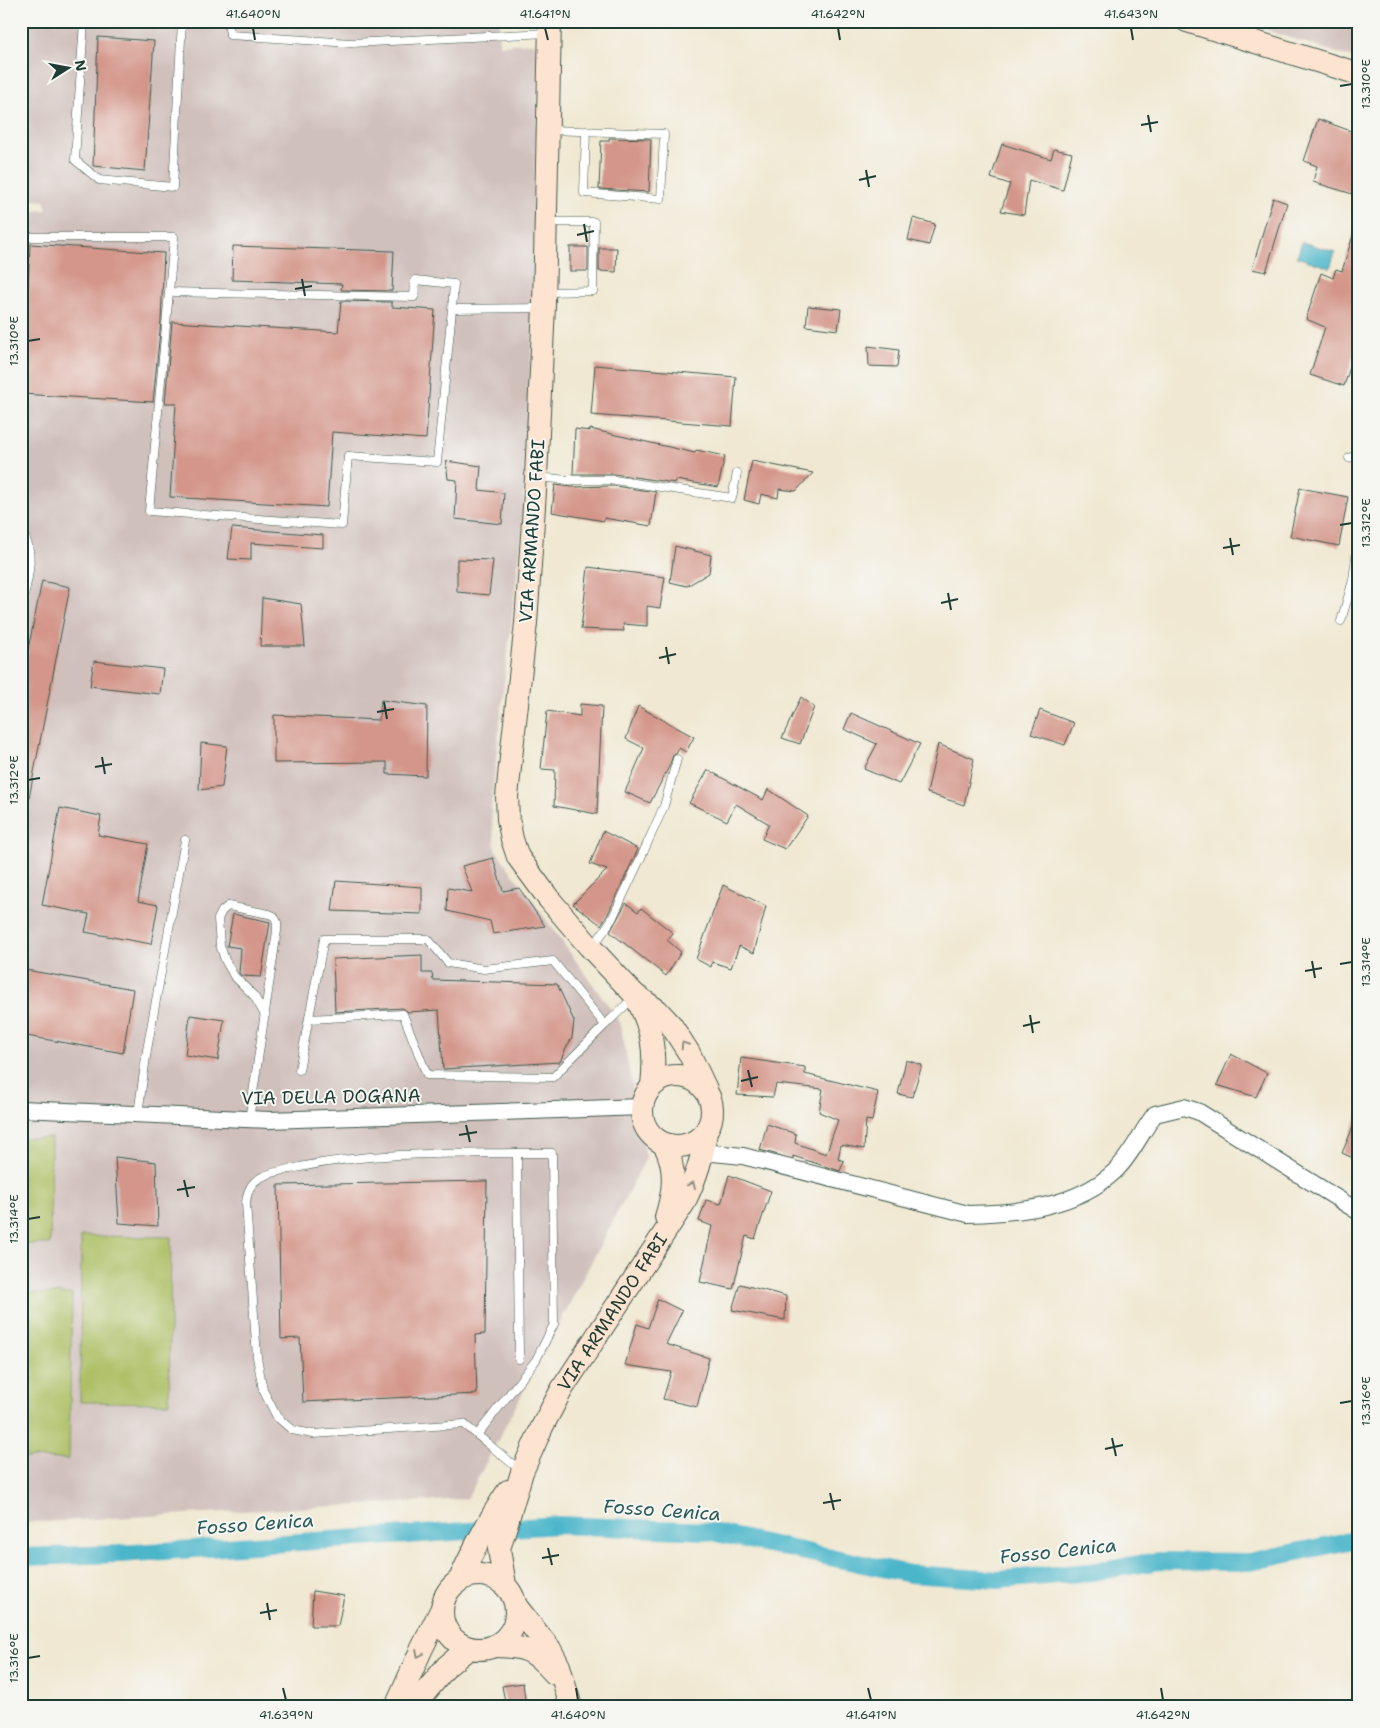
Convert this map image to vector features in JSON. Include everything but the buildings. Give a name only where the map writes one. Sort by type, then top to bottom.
[{"type":"street","points":[[1187,21],[1359,74]]},
{"type":"street","name":"VIA ARMANDO FABI","points":[[550,27],[544,300],[536,477],[526,623],[507,797],[508,819],[518,857],[549,899],[635,995]]},
{"type":"street","points":[[635,995],[643,1011],[654,1044],[655,1061],[652,1086]]},
{"type":"street","points":[[635,995],[657,1010],[670,1025],[689,1053],[706,1089],[713,1111],[704,1142]]},
{"type":"street","points":[[706,1089],[697,1081],[686,1076],[673,1075],[662,1079],[652,1086],[645,1096],[642,1107],[643,1119],[647,1129],[654,1138],[664,1144],[676,1146],[687,1145],[697,1140],[743,1156],[968,1214],[1018,1210],[1063,1201],[1088,1190],[1115,1171],[1130,1153],[1154,1114],[1184,1107],[1199,1112],[1359,1212]]},
{"type":"street","name":"VIA DELLA DOGANA","points":[[21,1109],[249,1120],[393,1117],[642,1107]]},
{"type":"street","name":"VIA ARMANDO FABI","points":[[460,1579],[473,1549],[501,1510],[522,1472],[562,1389],[684,1203],[695,1179],[704,1142]]},
{"type":"street","points":[[658,1242],[672,1198],[674,1180],[670,1156],[664,1144]]},
{"type":"street","name":"VIA ARMANDO FABI","points":[[501,1510],[498,1549],[505,1585]]},
{"type":"street","points":[[396,1707],[441,1610],[444,1597],[460,1579],[472,1575],[484,1575],[495,1578],[505,1585],[512,1595],[516,1606],[550,1649],[559,1666],[571,1707]]},
{"type":"street","points":[[441,1610],[442,1623],[448,1634],[457,1644],[483,1650],[505,1640],[512,1630],[516,1618],[516,1606]]},
{"type":"street","points":[[494,1646],[509,1646],[531,1652],[540,1658],[565,1685]]},
{"type":"street","points":[[413,1707],[446,1666],[469,1648]]},
{"type":"lane","points":[[84,21],[75,160],[98,180],[173,187],[182,22],[174,21]]},
{"type":"lane","points":[[228,21],[230,35],[351,43],[550,27]]},
{"type":"lane","points":[[548,130],[586,131],[664,134],[661,199],[584,193],[586,131]]},
{"type":"lane","points":[[452,309],[544,300],[593,291],[594,222],[546,222]]},
{"type":"lane","points":[[21,237],[174,237],[149,511],[342,525],[348,456],[437,462],[454,284],[415,280],[414,297],[169,292]]},
{"type":"lane","points":[[1349,458],[1359,454]]},
{"type":"lane","points":[[536,477],[567,480],[614,480],[732,498],[737,473]]},
{"type":"lane","points":[[21,531],[30,549],[28,573],[21,609]]},
{"type":"lane","points":[[1341,621],[1353,580],[1359,534]]},
{"type":"lane","points":[[591,948],[612,919],[643,853],[664,806],[678,759]]},
{"type":"lane","points":[[138,1114],[185,840]]},
{"type":"lane","points":[[249,1120],[265,1015],[277,922],[274,916],[269,914],[228,906],[222,911],[218,919],[220,945],[225,960],[234,976],[254,996],[265,1015]]},
{"type":"lane","points":[[298,1070],[324,939],[428,939],[448,963],[484,969],[553,961],[605,1024]]},
{"type":"lane","points":[[309,1019],[403,1014],[427,1075],[553,1077],[635,995]]},
{"type":"lane","points":[[517,1153],[519,1359]]},
{"type":"lane","points":[[477,1435],[536,1360],[554,1324],[552,1153],[392,1154],[322,1162],[276,1172],[259,1178],[247,1190],[246,1203],[257,1357],[263,1390],[277,1417],[292,1430],[313,1434],[464,1424],[477,1435],[522,1472]]},
{"type":"shaded area","points":[[21,21],[499,21],[499,45],[534,43],[540,55],[533,210],[536,215],[532,335],[522,532],[491,808],[495,849],[620,1022],[646,1158],[467,1499],[21,1523],[21,212],[47,210],[45,201],[23,199],[21,180]]},
{"type":"shaded area","points":[[1237,21],[1359,21],[1359,60]]},
{"type":"green space","points":[[21,1138],[51,1138],[50,1244],[21,1244]]},
{"type":"green space","points":[[81,1236],[171,1237],[169,1403],[80,1402]]},
{"type":"green space","points":[[21,1293],[72,1294],[69,1459],[21,1458]]},
{"type":"water","points":[[1302,242],[1335,252],[1330,268],[1297,257]]},
{"type":"waterway","name":"Fosso Cenica","points":[[21,1557],[119,1554],[558,1525],[707,1531],[910,1574],[998,1580],[1091,1572],[1159,1561],[1249,1562],[1353,1540]]}]
